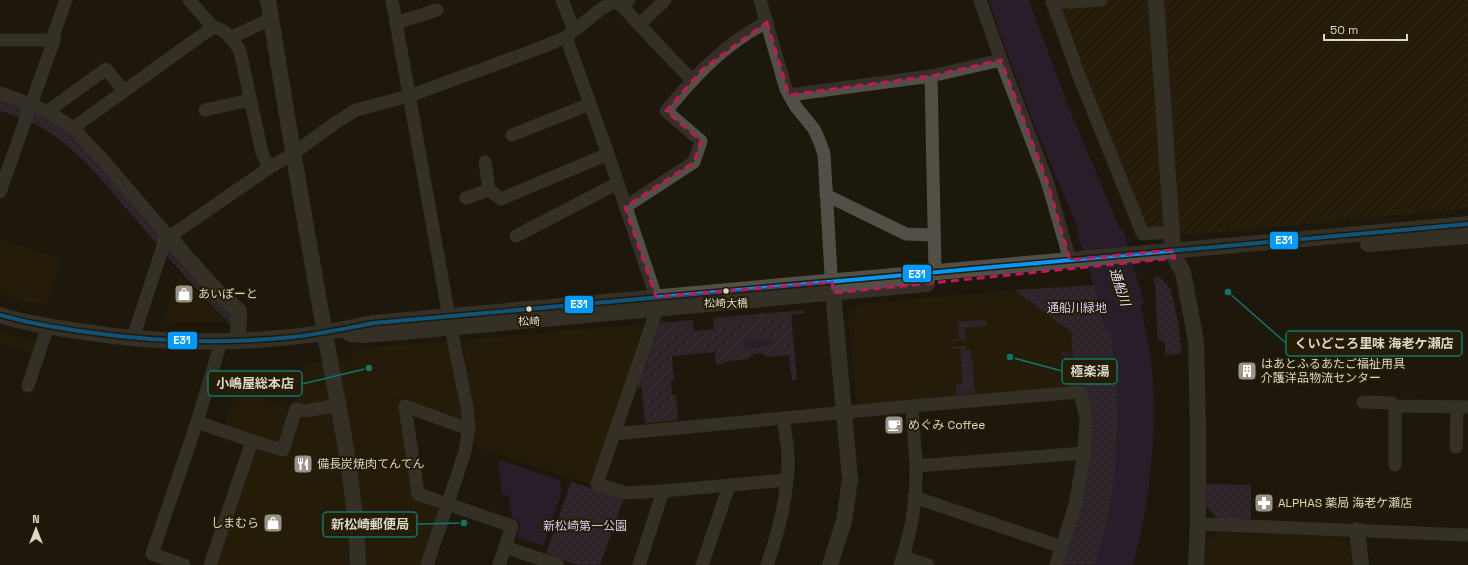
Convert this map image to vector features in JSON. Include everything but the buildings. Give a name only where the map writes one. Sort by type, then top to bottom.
[{"type":"street","points":[[0,192],[54,40],[54,33],[66,0]]},
{"type":"street","points":[[189,0],[213,27],[218,28],[230,38],[240,51],[262,153],[269,168]]},
{"type":"street","points":[[268,0],[351,479],[358,565]]},
{"type":"street","points":[[392,0],[450,322],[467,407],[468,429],[464,452],[427,565]]},
{"type":"street","points":[[562,0],[590,104],[626,207],[656,303],[597,484],[626,493],[729,486],[786,480]]},
{"type":"street","points":[[639,25],[665,0]]},
{"type":"street","points":[[760,0],[786,89],[796,107],[814,129],[824,154],[832,287],[850,478],[844,521],[830,565]]},
{"type":"street","points":[[980,0],[1046,181],[1074,263]]},
{"type":"street","points":[[1101,0],[1053,1],[1079,76],[1143,234],[1171,232]]},
{"type":"street","points":[[1156,0],[1171,232],[1166,255]]},
{"type":"street","points":[[133,338],[168,235],[294,153],[335,123],[356,110],[409,96],[540,48],[570,33],[601,9],[620,2],[639,25],[692,80]]},
{"type":"street","points":[[396,23],[437,10]]},
{"type":"street","points":[[230,38],[271,19]]},
{"type":"street","points":[[626,207],[694,162],[701,141],[666,112],[703,69],[731,45],[767,22]]},
{"type":"street","points":[[73,128],[213,27]]},
{"type":"street","points":[[0,40],[54,40]]},
{"type":"street","points":[[789,95],[930,76],[1001,60]]},
{"type":"street","points":[[47,112],[106,69],[124,91]]},
{"type":"street","points":[[930,76],[935,272]]},
{"type":"street","points":[[0,93],[31,104],[73,128],[168,235],[209,284],[239,311],[238,341]]},
{"type":"street","points":[[205,110],[250,100]]},
{"type":"street","points":[[512,135],[590,104]]},
{"type":"street","points":[[486,162],[489,190],[501,199],[608,154]]},
{"type":"street","points":[[516,236],[618,183]]},
{"type":"street","points":[[466,198],[489,190]]},
{"type":"street","points":[[826,195],[906,234],[934,235]]},
{"type":"street","points":[[832,287],[935,272],[1074,263],[1166,255],[1468,224]]},
{"type":"street","points":[[1166,255],[1468,236]]},
{"type":"street","points":[[1166,255],[1183,272],[1196,341],[1198,430],[1198,524],[1196,565]]},
{"type":"street","points":[[0,315],[48,326],[133,338],[221,342],[325,333],[374,323],[450,322],[832,287],[992,278],[1074,263]]},
{"type":"street","points":[[28,386],[48,326]]},
{"type":"street","points":[[184,565],[152,554],[197,422],[221,342]]},
{"type":"street","points":[[614,434],[1080,392],[1086,419],[1084,453],[1075,505],[1056,565]]},
{"type":"street","points":[[1362,402],[1392,402],[1395,406],[1462,407],[1456,446]]},
{"type":"street","points":[[197,422],[283,450],[296,409],[305,411],[338,405]]},
{"type":"street","points":[[468,429],[405,406],[418,494],[512,526],[499,565]]},
{"type":"street","points":[[912,406],[916,466],[912,521],[902,561],[928,565]]},
{"type":"street","points":[[1395,406],[1395,465]]},
{"type":"street","points":[[767,565],[783,510],[788,456],[783,418]]},
{"type":"street","points":[[210,565],[252,441]]},
{"type":"street","points":[[916,466],[1084,453]]},
{"type":"street","points":[[702,565],[729,486]]},
{"type":"street","points":[[638,565],[663,491]]},
{"type":"street","points":[[914,497],[1062,547]]},
{"type":"street","points":[[1198,524],[1468,534]]},
{"type":"street","points":[[1357,530],[1361,565]]},
{"type":"street","points":[[505,547],[558,565]]},
{"type":"highlighted area","points":[[767,22],[789,95],[931,76],[1001,60],[1047,181],[1070,260],[1173,250],[1175,258],[833,293],[832,282],[656,297],[625,207],[694,162],[701,141],[666,111],[703,69]]},
{"type":"shaded area","points":[[1044,0],[1468,0],[1468,208],[1137,240],[1048,14]]},
{"type":"shaded area","points":[[0,239],[62,260],[47,305],[23,301],[0,294]]},
{"type":"shaded area","points":[[179,274],[203,299],[227,323],[162,322]]},
{"type":"shaded area","points":[[1014,290],[1071,332],[1076,386],[862,404],[856,398],[848,316],[860,304]]},
{"type":"shaded area","points":[[638,324],[643,328],[591,485],[474,446],[475,419],[462,340]]},
{"type":"shaded area","points":[[0,332],[38,342],[34,354],[0,344]]},
{"type":"shaded area","points":[[448,341],[463,416],[458,420],[397,396],[414,497],[439,508],[436,526],[420,565],[216,565],[258,438],[225,426],[238,391],[292,409],[307,363],[347,362],[356,349]]},
{"type":"shaded area","points":[[1217,532],[1343,537],[1355,550],[1357,565],[1205,565],[1205,544]]},
{"type":"green space","points":[[0,96],[23,104],[67,129],[228,307],[234,324],[230,324],[204,298],[109,189],[73,151],[45,129],[26,120],[0,111]]},
{"type":"green space","points":[[1160,277],[1171,290],[1178,322],[1182,354],[1165,355],[1165,341],[1158,341],[1155,284],[1153,278]]},
{"type":"green space","name":"通船川緑地","points":[[1094,285],[1105,330],[1110,329],[1116,373],[1118,418],[1114,484],[1102,543],[1095,565],[1057,565],[1087,419],[1083,378],[1075,378],[1071,332],[1014,290]]},
{"type":"green space","points":[[804,310],[805,313],[791,315],[792,318],[714,329],[713,318]]},
{"type":"green space","points":[[791,315],[797,380],[792,380],[789,355],[767,357],[758,353],[749,359],[727,361],[723,364],[716,365],[715,352],[672,356],[674,380],[671,380],[672,395],[676,395],[678,420],[645,423],[641,381],[660,326],[687,324],[688,329],[693,328],[694,331],[714,329],[714,327],[720,326],[720,321]]},
{"type":"green space","points":[[693,320],[693,328],[688,329],[687,324],[660,326],[641,381],[641,387],[638,388],[637,381],[657,323]]},
{"type":"green space","points":[[986,320],[987,326],[964,328],[966,340],[952,341],[952,339],[959,339],[958,322]]},
{"type":"green space","points":[[966,346],[966,350],[971,350],[975,393],[956,395],[956,384],[963,384],[960,349],[952,349],[952,347]]},
{"type":"green space","name":"新松崎第一公園","points":[[571,482],[624,498],[600,565],[578,565],[546,554]]},
{"type":"green space","points":[[1206,484],[1251,485],[1251,520],[1218,519],[1206,506]]},
{"type":"water","name":"通船川","points":[[989,0],[1029,0],[1068,106],[1120,229],[1123,229],[1144,303],[1141,305],[1150,354],[1154,406],[1152,452],[1147,498],[1139,543],[1133,565],[1095,565],[1109,513],[1116,462],[1118,418],[1116,374],[1110,330],[1105,330],[1085,255],[1076,230],[1078,228],[1036,129],[999,31]]},
{"type":"water","points":[[772,338],[772,346],[745,349],[744,341]]},
{"type":"water","points":[[1064,351],[1068,355],[1071,354],[1073,371],[1070,370],[1069,363],[1066,363],[1064,356],[1061,354],[1061,352]]},
{"type":"water","points":[[501,460],[561,481],[559,488],[563,489],[543,546],[517,537],[521,522],[512,518],[509,496],[502,494],[498,462]]},
{"type":"transit line","name":"E31","points":[[0,315],[54,327],[138,338],[190,341],[241,341],[293,337],[374,323],[1468,224]]},
{"type":"place","name":"松崎大橋","points":[[726,291]]},
{"type":"place","name":"くいどころ里味 海老ケ瀬店","points":[[1228,292]]},
{"type":"place","name":"あいぽーと","points":[[184,294]]},
{"type":"place","name":"松崎","points":[[529,309]]},
{"type":"place","name":"極楽湯","points":[[1010,357]]},
{"type":"place","name":"小嶋屋総本店","points":[[369,368]]},
{"type":"place","name":"はあとふるあたご福祉用具 介護洋品物流センター","points":[[1247,371]]},
{"type":"place","name":"めぐみ Coffee","points":[[894,425]]},
{"type":"place","name":"備長炭焼肉てんてん","points":[[303,464]]},
{"type":"place","name":"ALPHAS 薬局 海老ケ瀬店","points":[[1264,503]]},
{"type":"place","name":"しまむら","points":[[273,523]]},
{"type":"place","name":"新松崎郵便局","points":[[464,523]]}]
